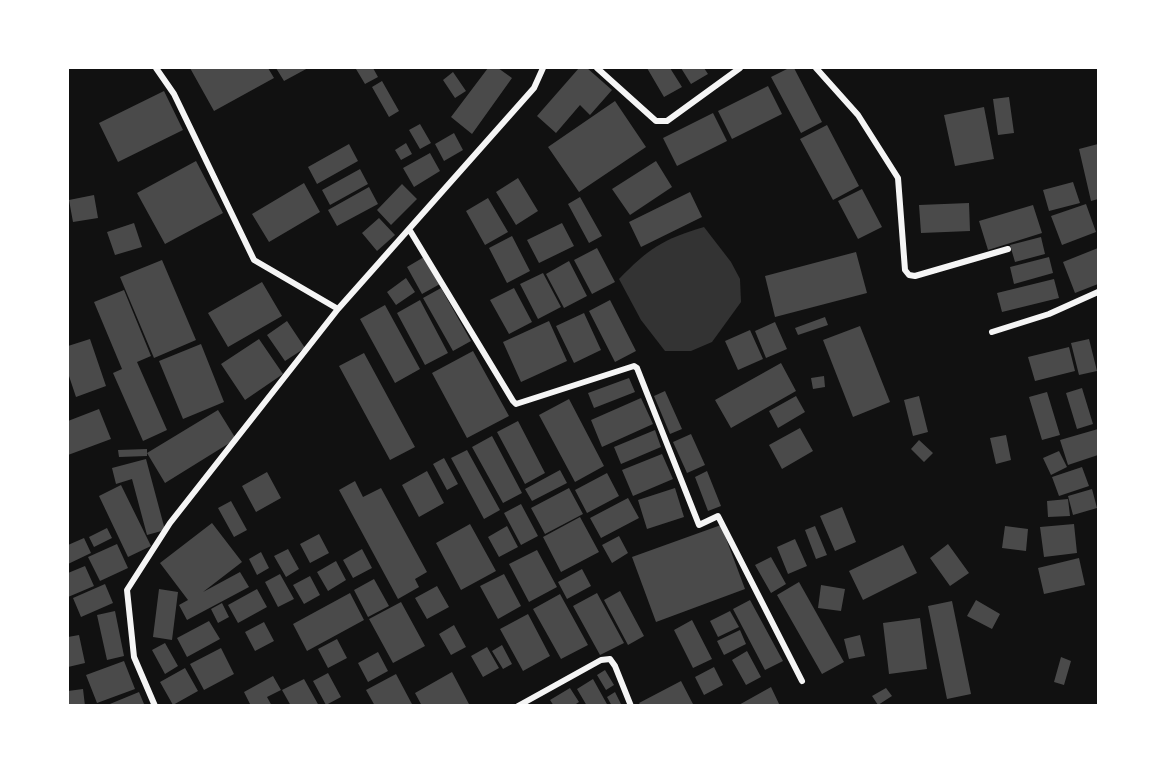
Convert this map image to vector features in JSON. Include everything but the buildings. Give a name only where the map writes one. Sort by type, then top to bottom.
[{"type":"street","points":[[156,68],[174,94],[255,260],[338,309]]},
{"type":"street","points":[[155,705],[134,657],[127,590],[170,523],[338,309],[534,88],[543,68]]},
{"type":"street","points":[[597,68],[656,121],[667,121],[740,68]]},
{"type":"street","points":[[816,68],[858,115],[898,178],[905,270],[909,275],[915,276],[1008,249]]},
{"type":"street","points":[[409,229],[516,404],[636,367],[699,525],[718,516],[801,681]]},
{"type":"street","points":[[992,332],[1049,314],[1098,292]]},
{"type":"street","points":[[518,705],[601,660],[610,659],[631,705]]},
{"type":"shaded area","points":[[704,227],[731,262],[740,279],[741,302],[712,342],[691,351],[665,351],[641,320],[619,279],[657,246]]}]
